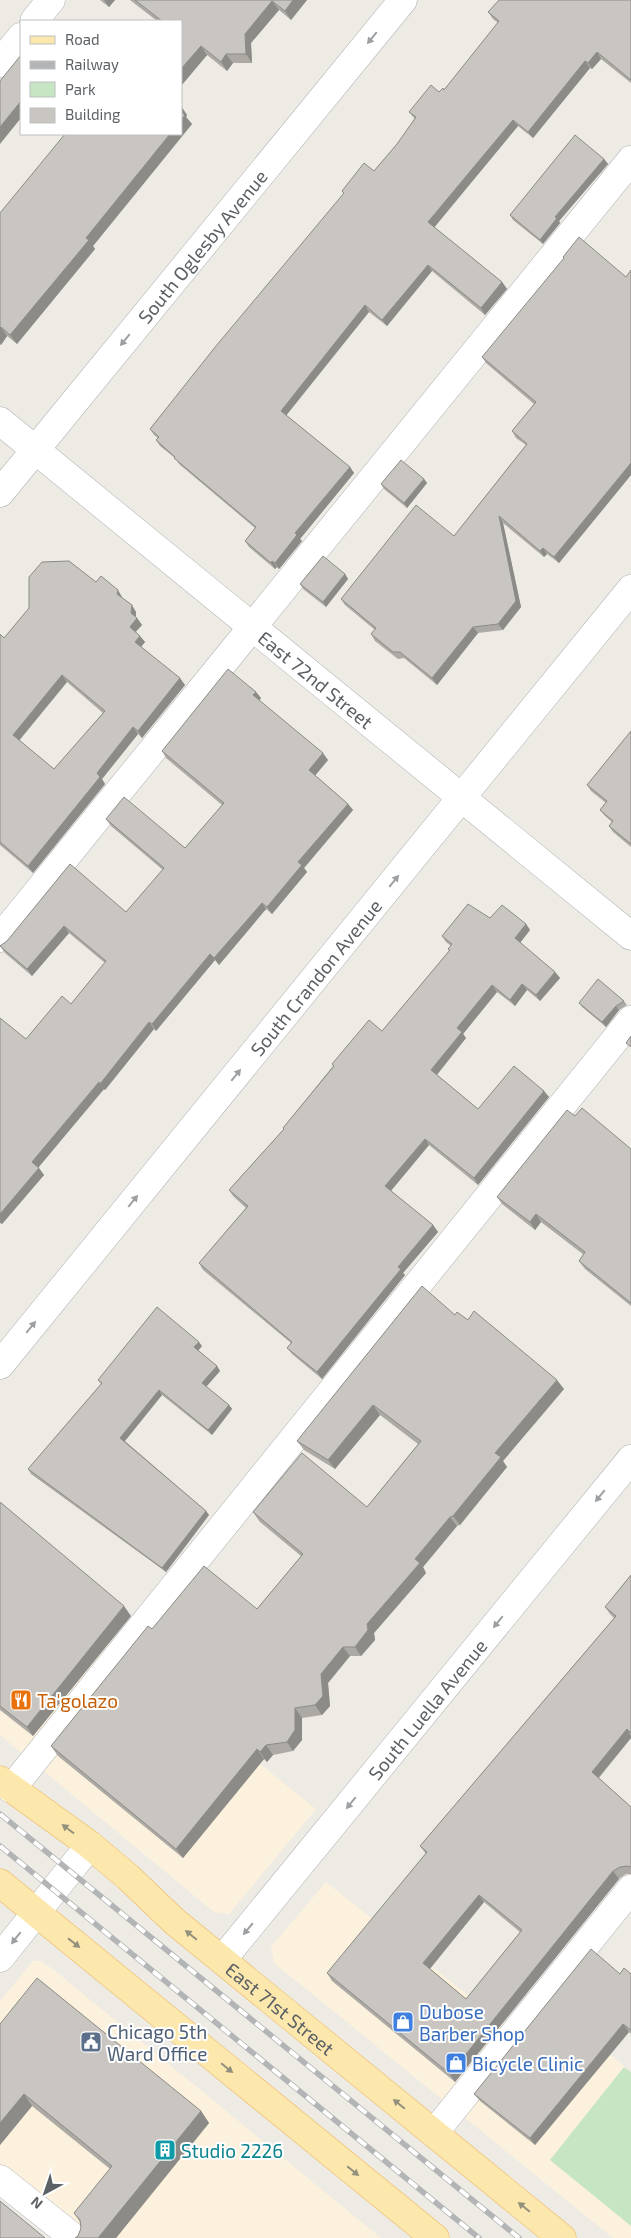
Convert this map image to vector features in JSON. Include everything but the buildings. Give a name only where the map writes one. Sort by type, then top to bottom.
[{"type":"main road","name":"East 71st Street","points":[[5,1784],[90,1845],[128,1877],[174,1921],[562,2238]]},
{"type":"main road","points":[[0,1883],[435,2238]]},
{"type":"street","points":[[35,20],[52,0]]},
{"type":"street","name":"South Oglesby Avenue","points":[[0,493],[403,0]]},
{"type":"street","points":[[0,63],[20,38]]},
{"type":"street","points":[[0,938],[631,160]]},
{"type":"street","name":"East 72nd Street","points":[[0,421],[631,936]]},
{"type":"street","name":"South Crandon Avenue","points":[[0,1365],[631,589]]},
{"type":"street","points":[[5,1784],[631,1020]]},
{"type":"street","name":"South Luella Avenue","points":[[222,1960],[631,1459]]},
{"type":"street","points":[[0,1958],[90,1845]]},
{"type":"street","points":[[434,2133],[631,1889]]},
{"type":"street","points":[[0,2179],[74,2238]]},
{"type":"shaded area","points":[[0,1556],[316,1809],[229,1914],[214,1912],[0,1735]]},
{"type":"shaded area","points":[[326,1882],[514,2032],[542,1997],[631,2072],[631,2238],[613,2238],[274,1963],[271,1947]]},
{"type":"shaded area","points":[[33,1961],[41,1961],[54,1970],[381,2238],[74,2238],[0,2179],[0,2001]]},
{"type":"green space","points":[[624,2067],[631,2072],[631,2226],[550,2160]]},
{"type":"railway","points":[[0,1814],[519,2238]]},
{"type":"railway","points":[[0,1846],[479,2238]]},
{"type":"place","name":"Ta'golazo","points":[[21,1700]]},
{"type":"place","name":"Dubose Barber Shop","points":[[403,2022]]},
{"type":"place","name":"Chicago 5th Ward Office","points":[[91,2042]]},
{"type":"place","name":"Bicycle Clinic","points":[[456,2063]]},
{"type":"place","name":"Studio 2226","points":[[165,2150]]}]
